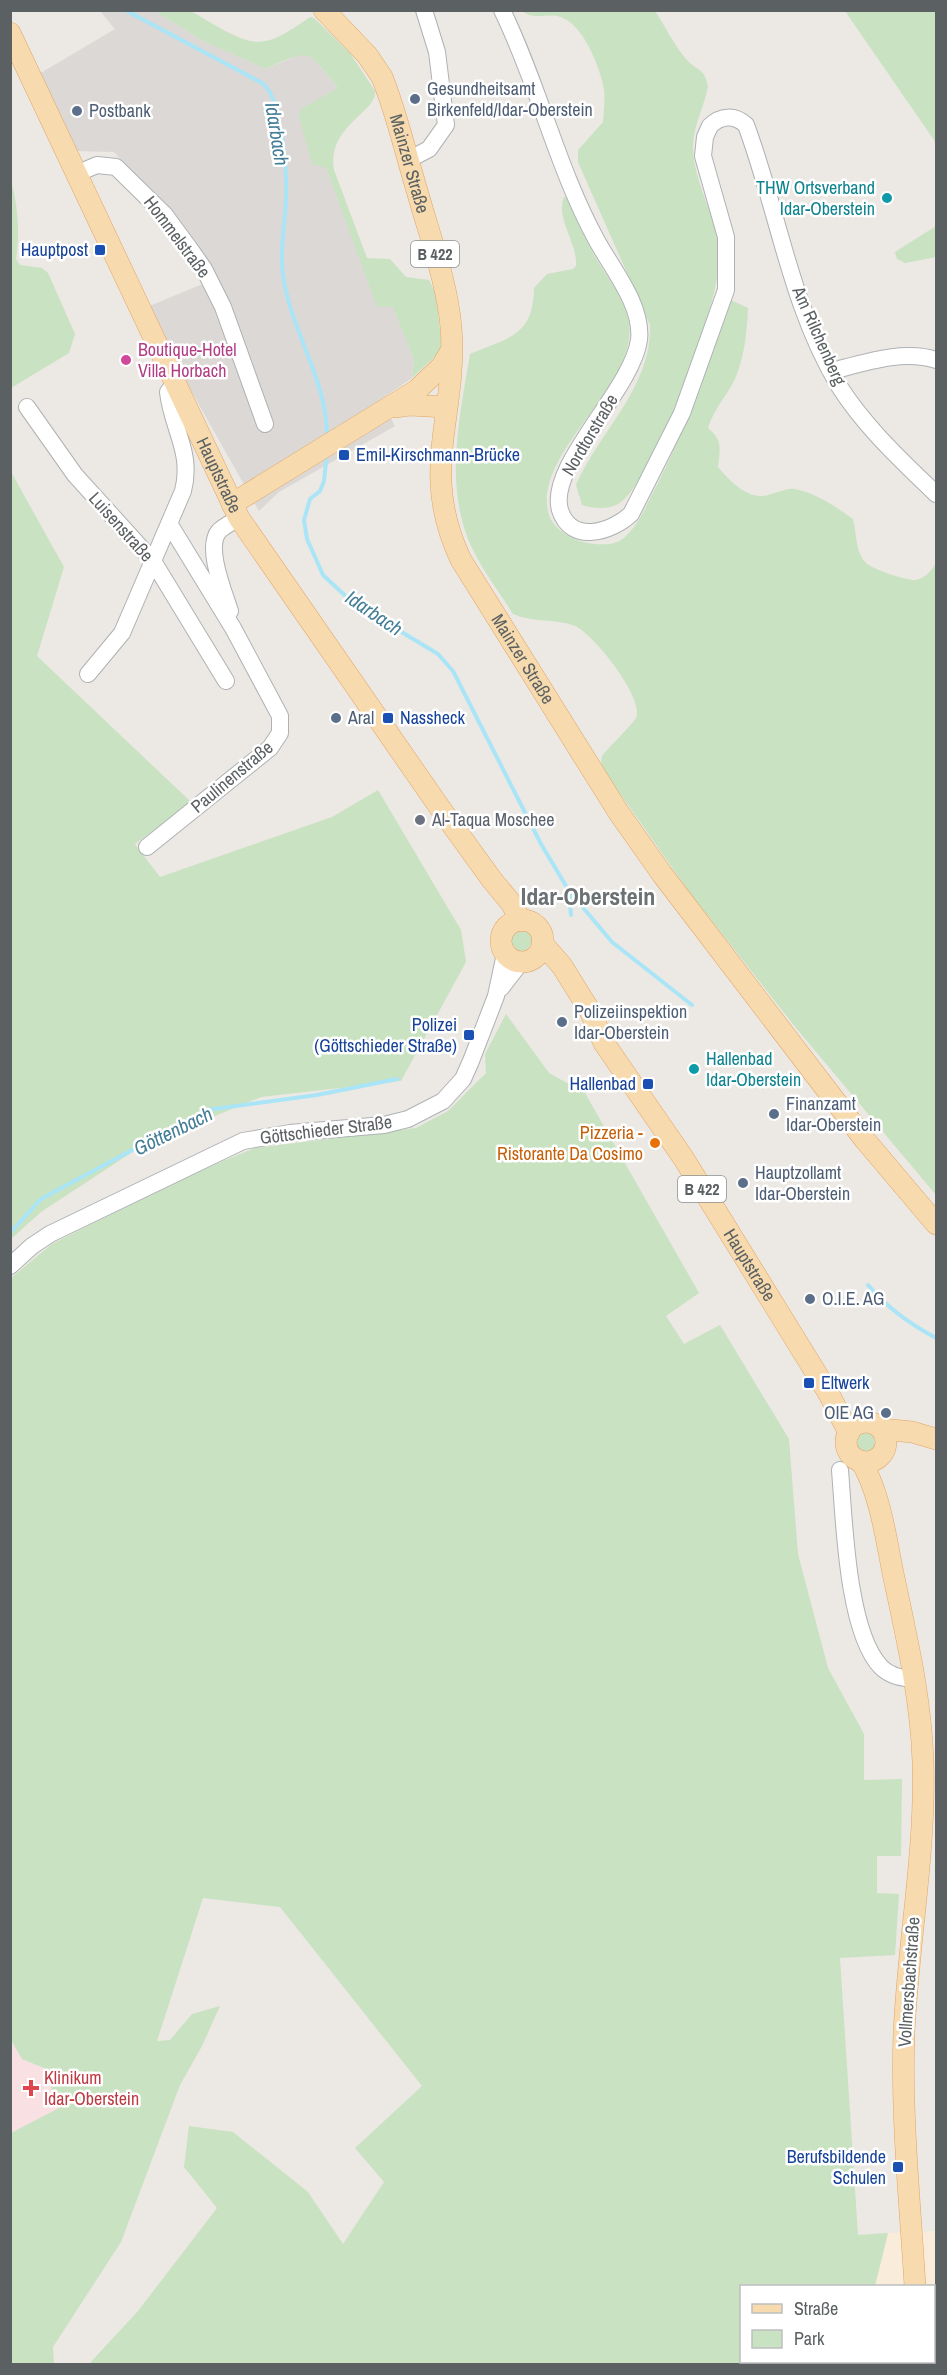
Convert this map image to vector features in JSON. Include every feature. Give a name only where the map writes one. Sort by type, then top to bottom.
[{"type":"main road","name":"Mainzer Straße","points":[[324,10],[367,55],[382,76],[408,160],[448,309],[451,351],[440,459],[441,498],[456,549],[471,577],[619,813],[865,1140],[936,1224]]},
{"type":"main road","name":"Hauptstraße","points":[[10,33],[236,511],[492,880],[511,903],[513,925]]},
{"type":"main road","points":[[236,511],[272,480],[417,390],[442,366],[451,351]]},
{"type":"main road","points":[[417,390],[436,392],[446,407]]},
{"type":"main road","points":[[386,411],[409,405],[446,407]]},
{"type":"main road","points":[[513,925],[501,942],[526,954]]},
{"type":"main road","name":"B 422","points":[[513,925],[537,927],[526,954]]},
{"type":"main road","name":"Hauptstraße","points":[[526,954],[547,964],[573,986],[595,1019],[604,1043],[684,1159],[830,1395],[851,1414],[870,1442],[912,1432],[936,1439]]},
{"type":"main road","name":"Vollmersbachstraße","points":[[870,1442],[881,1515],[915,1679],[923,1764],[904,2033],[904,2095],[915,2285]]},
{"type":"street","points":[[408,160],[429,149],[446,125],[437,52],[424,10]]},
{"type":"street","name":"Nordtorstraße","points":[[502,10],[571,190],[637,314],[639,338],[635,358],[579,449],[558,493],[560,511],[577,529],[593,533],[607,531],[620,524],[631,514],[682,413],[726,290],[726,237],[704,165],[703,144],[714,122],[723,118],[736,118]]},
{"type":"street","name":"Am Rilchenberg","points":[[736,118],[747,129],[802,308],[832,371],[856,411],[936,494]]},
{"type":"street","name":"Hommelstraße","points":[[76,174],[98,165],[116,167],[165,215],[204,269],[223,307],[265,424]]},
{"type":"street","points":[[832,371],[893,358],[922,357],[936,360]]},
{"type":"street","points":[[88,674],[122,633],[183,490],[187,471],[186,454],[169,398],[169,388],[175,383]]},
{"type":"street","name":"Luisenstraße","points":[[27,407],[75,475],[153,561],[226,681]]},
{"type":"street","name":"Paulinenstraße","points":[[233,628],[214,550],[215,537],[236,511]]},
{"type":"street","name":"Paulinenstraße","points":[[147,847],[270,748],[280,733],[280,716],[233,628],[170,525]]},
{"type":"street","name":"Göttschieder Straße","points":[[10,1266],[32,1246],[50,1234],[243,1141],[281,1134],[384,1125],[427,1111],[443,1101],[463,1079],[496,996],[526,954]]},
{"type":"street","points":[[840,1470],[848,1555],[858,1617],[882,1668],[899,1678],[915,1679]]},
{"type":"shaded area","points":[[100,11],[155,11],[201,40],[266,69],[303,53],[311,55],[338,88],[301,110],[326,168],[377,306],[393,306],[414,360],[412,378],[380,400],[395,426],[279,492],[259,511],[167,348],[147,307],[205,283],[131,171],[114,152],[76,151],[39,74],[115,29]]},
{"type":"shaded area","name":"Klinikum Idar-Oberstein","points":[[10,2040],[22,2059],[44,2068],[60,2108],[11,2133]]},
{"type":"shaded area","points":[[936,2231],[936,2364],[838,2364],[935,2363],[935,2285],[875,2285],[888,2233]]},
{"type":"green space","points":[[155,11],[191,12],[228,33],[263,42],[283,34],[310,17],[314,18],[350,53],[375,91],[374,99],[344,131],[337,142],[334,170],[367,258],[390,259],[406,277],[429,280],[436,294],[442,350],[412,378],[414,360],[393,307],[377,307],[326,168],[312,164],[299,117],[301,109],[338,88],[320,66],[307,56],[292,58],[266,69],[201,40]]},
{"type":"green space","points":[[522,11],[655,11],[682,54],[702,72],[708,87],[694,134],[693,149],[699,180],[716,232],[718,268],[715,289],[707,319],[681,392],[650,461],[634,487],[621,502],[607,508],[582,505],[576,485],[634,389],[643,369],[650,325],[578,162],[578,150],[603,122],[604,89],[594,57],[582,35],[566,19],[557,16],[531,15]]},
{"type":"green space","points":[[845,11],[936,11],[936,143]]},
{"type":"green space","points":[[11,180],[18,220],[16,259],[20,265],[42,268],[48,273],[75,334],[69,353],[11,388]]},
{"type":"green space","points":[[564,197],[567,197],[594,255],[622,301],[628,318],[628,343],[620,368],[570,442],[556,467],[548,491],[549,515],[558,528],[578,541],[594,544],[617,542],[631,531],[657,485],[688,417],[731,300],[748,308],[747,325],[744,350],[737,374],[714,413],[708,428],[718,441],[720,450],[718,467],[740,488],[753,495],[768,495],[795,489],[833,505],[853,519],[862,559],[876,569],[915,580],[930,572],[936,563],[936,1195],[796,1028],[690,893],[609,778],[601,763],[602,756],[634,721],[637,709],[626,683],[616,668],[594,641],[575,626],[528,619],[513,614],[483,568],[468,539],[457,493],[456,470],[459,424],[470,354],[517,333],[529,316],[533,304],[534,288],[547,274],[573,269],[576,266],[574,249],[562,214]]},
{"type":"green space","points":[[936,226],[936,257],[905,263],[897,259],[895,252]]},
{"type":"green space","points":[[10,470],[64,567],[37,656],[191,802],[135,844],[160,877],[332,817],[378,790],[461,930],[466,962],[401,1081],[261,1097],[140,1147],[41,1212],[11,1239]]},
{"type":"green space","points":[[521,929],[529,932],[532,940],[529,948],[521,951],[513,948],[510,940],[513,932]]},
{"type":"green space","points":[[506,1014],[549,1073],[585,1093],[699,1293],[666,1316],[684,1344],[720,1325],[789,1439],[798,1554],[828,1668],[864,1734],[864,1780],[902,1779],[901,1856],[877,1856],[877,1893],[899,1894],[895,1955],[840,1958],[858,2235],[888,2233],[875,2285],[740,2285],[740,2363],[838,2364],[89,2364],[138,2311],[217,2208],[184,2167],[189,2126],[233,2132],[308,2192],[343,2244],[384,2182],[355,2148],[422,2086],[280,1907],[203,1898],[157,2041],[170,2040],[192,2014],[220,2006],[202,2046],[180,2085],[121,2242],[53,2347],[54,2364],[11,2364],[11,2133],[59,2108],[44,2068],[22,2059],[11,2040],[11,1278],[52,1244],[189,1175],[255,1148],[416,1128],[448,1111],[486,1073],[485,1054]]},
{"type":"green space","points":[[867,1430],[875,1434],[879,1442],[875,1450],[867,1454],[859,1450],[855,1442],[859,1434]]},
{"type":"waterway","name":"Idarbach","points":[[125,10],[262,83],[275,104],[286,173],[282,257],[285,287],[321,392],[327,436]]},
{"type":"waterway","name":"Idarbach","points":[[327,453],[324,481],[320,491],[310,499],[304,520],[307,539],[323,575],[352,602],[438,654],[453,671],[541,844],[569,891],[612,942],[692,1005]]},
{"type":"waterway","name":"Göttenbach","points":[[569,892],[571,915]]},
{"type":"waterway","name":"Göttenbach","points":[[10,1233],[41,1199],[207,1110],[317,1095],[397,1079]]},
{"type":"waterway","name":"Idarbach","points":[[868,1285],[899,1315],[936,1338]]},
{"type":"place","name":"Gesundheitsamt Birkenfeld/Idar-Oberstein","points":[[415,99]]},
{"type":"place","name":"Postbank","points":[[77,111]]},
{"type":"place","name":"THW Ortsverband Idar-Oberstein","points":[[887,198]]},
{"type":"place","name":"Hauptpost","points":[[100,250]]},
{"type":"place","name":"Boutique-Hotel Villa Horbach","points":[[126,360]]},
{"type":"place","name":"Emil-Kirschmann-Brücke","points":[[344,455]]},
{"type":"place","name":"Aral","points":[[336,718]]},
{"type":"place","name":"Nassheck","points":[[388,718]]},
{"type":"place","name":"Al-Taqua Moschee","points":[[420,820]]},
{"type":"place","name":"Polizeiinspektion Idar-Oberstein","points":[[562,1022]]},
{"type":"place","name":"Polizei (Göttschieder Straße)","points":[[469,1035]]},
{"type":"place","name":"Hallenbad Idar-Oberstein","points":[[694,1069]]},
{"type":"place","name":"Hallenbad","points":[[648,1084]]},
{"type":"place","name":"Finanzamt Idar-Oberstein","points":[[774,1114]]},
{"type":"place","name":"Pizzeria - Ristorante Da Cosimo","points":[[655,1143]]},
{"type":"place","name":"Hauptzollamt Idar-Oberstein","points":[[743,1183]]},
{"type":"place","name":"O.I.E. AG","points":[[810,1299]]},
{"type":"place","name":"Eltwerk","points":[[809,1383]]},
{"type":"place","name":"OIE AG","points":[[886,1413]]},
{"type":"place","name":"Klinikum Idar-Oberstein","points":[[31,2088]]},
{"type":"place","name":"Berufsbildende Schulen","points":[[898,2167]]},
{"type":"district","name":"Idar-Oberstein","points":[[588,897]]}]
